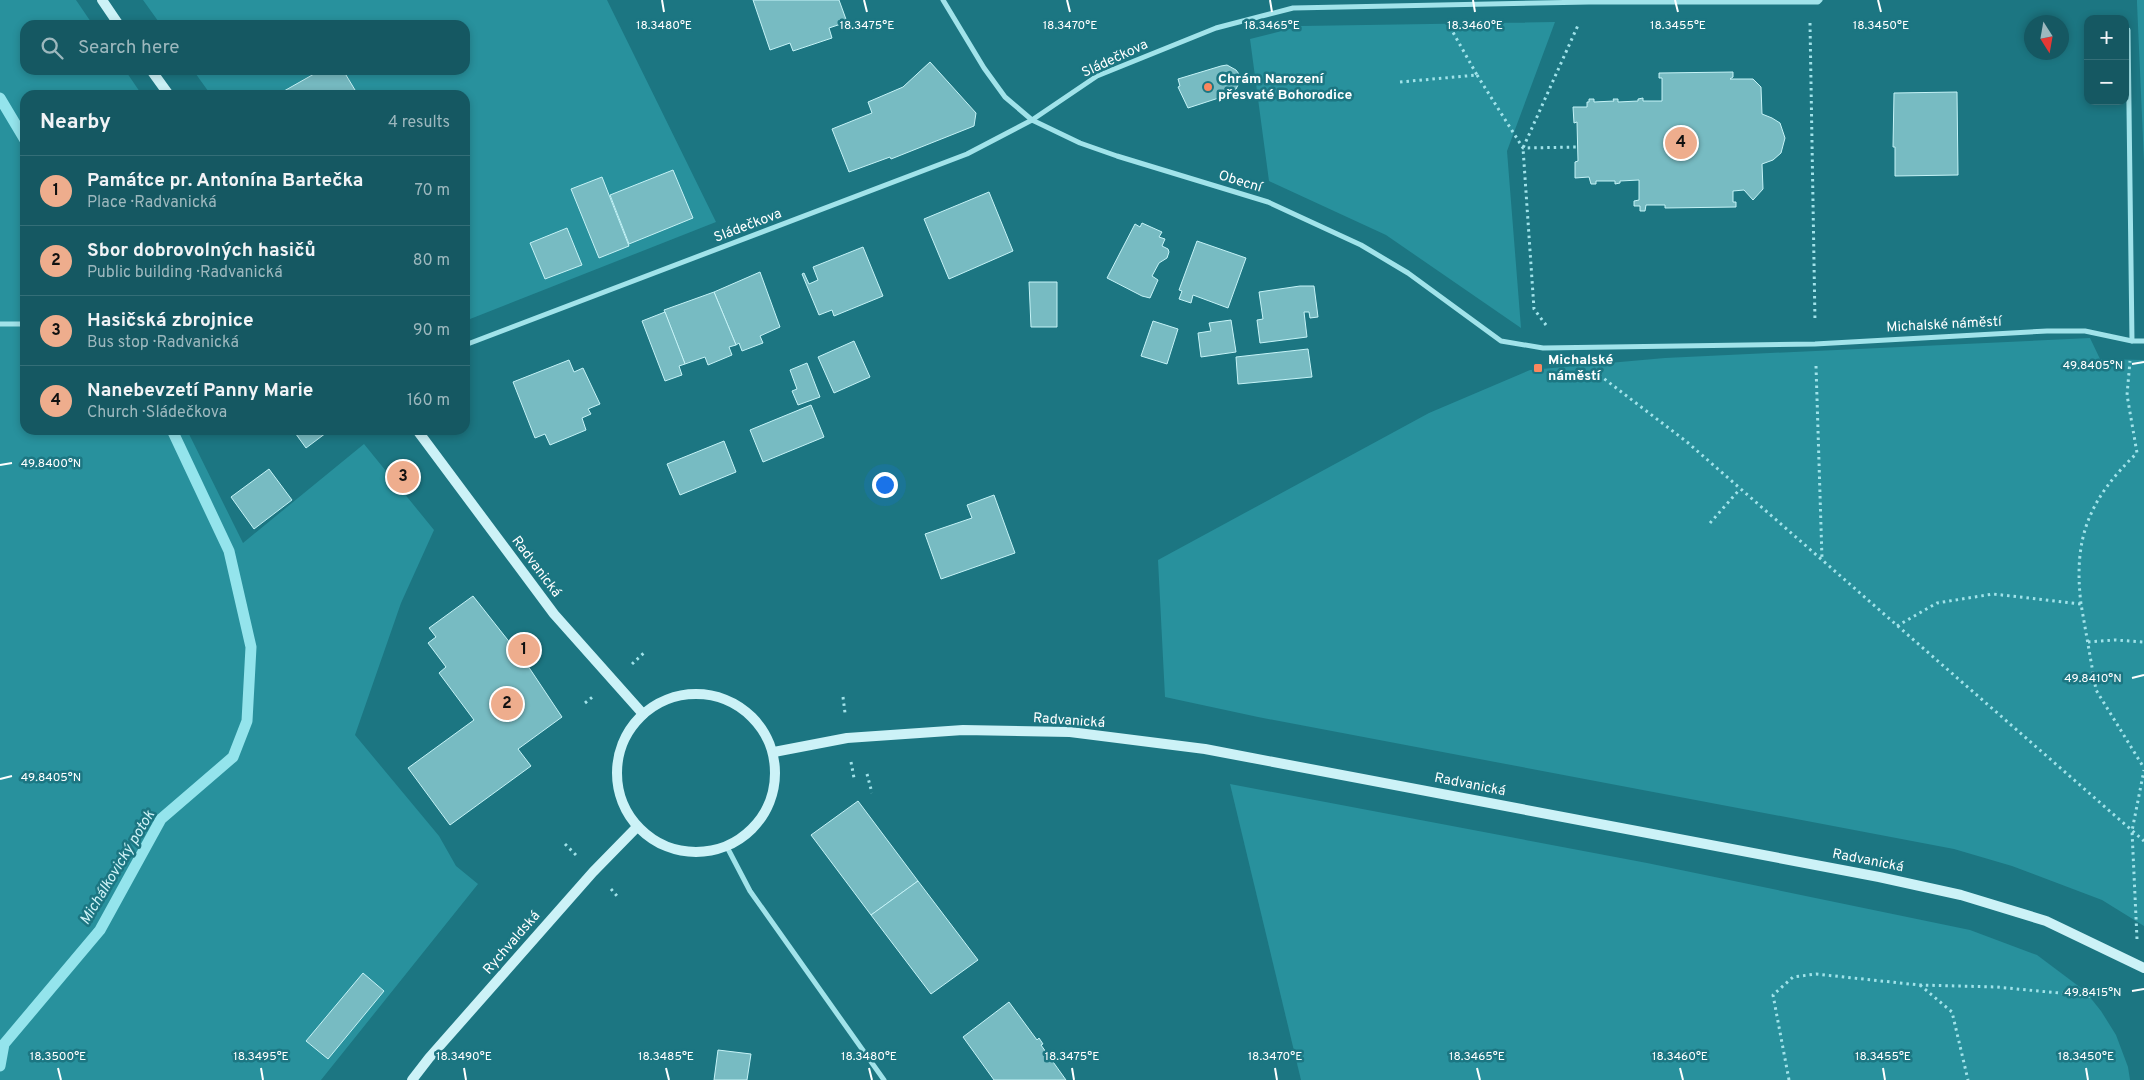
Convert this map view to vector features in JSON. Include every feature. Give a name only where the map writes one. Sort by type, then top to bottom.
[{"type":"street","points":[[102,0],[116,20]]},
{"type":"street","name":"Obecní","points":[[943,0],[984,68],[1005,97],[1032,120],[1080,143],[1117,156],[1268,202],[1360,245],[1408,273],[1501,341],[1543,348],[1563,348]]},
{"type":"street","name":"Sládečkova","points":[[470,344],[967,154],[1032,120],[1097,76],[1216,28],[1293,8],[1589,1],[1819,1]]},
{"type":"street","points":[[2128,60],[2132,341]]},
{"type":"street","points":[[155,75],[166,90]]},
{"type":"street","points":[[0,324],[20,324]]},
{"type":"street","name":"Michalské náměstí","points":[[1563,348],[1815,344],[2047,331],[2085,331],[2132,341],[2144,341]]},
{"type":"street","name":"Radvanická","points":[[421,435],[554,614],[643,714]]},
{"type":"street","points":[[695,694],[720,697],[742,708],[761,726],[774,752],[776,778],[769,807],[752,831],[727,847],[703,853],[679,851],[656,842],[637,827],[624,808],[617,788],[617,766],[622,744],[632,725],[643,714],[670,698],[695,694]]},
{"type":"street","name":"Radvanická","points":[[774,752],[846,738],[962,730],[1070,732],[1205,749],[1880,877],[1961,895],[2046,922],[2141,966]]},
{"type":"street","name":"Rychvaldská","points":[[412,1080],[428,1058],[593,872],[637,827]]},
{"type":"street","points":[[727,847],[750,891],[884,1080]]},
{"type":"path","points":[[1523,148],[1589,1]]},
{"type":"path","points":[[1810,2],[1815,344],[1822,560]]},
{"type":"path","points":[[1437,5],[1523,148],[1534,309],[1563,348],[1687,442],[2144,841]]},
{"type":"path","points":[[1400,82],[1477,74]]},
{"type":"path","points":[[1523,148],[1577,147]]},
{"type":"path","points":[[2132,341],[2127,395],[2137,454]]},
{"type":"path","points":[[2141,966],[2132,831],[2144,769],[2096,690],[2081,604],[2078,567],[2081,541],[2088,521],[2109,482],[2137,454],[2144,453]]},
{"type":"path","points":[[1710,523],[1740,489]]},
{"type":"path","points":[[1897,626],[1937,603],[1993,594],[2081,604]]},
{"type":"path","points":[[2088,642],[2115,640],[2144,642]]},
{"type":"path","points":[[866,774],[872,793]]},
{"type":"path","points":[[1789,1080],[1773,995],[1793,978],[1816,974],[1919,985],[1997,987],[2101,996]]},
{"type":"path","points":[[1919,985],[1952,1012],[1968,1080]]},
{"type":"shaded area","points":[[0,0],[76,0],[90,20],[20,20],[20,75],[128,75],[139,90],[20,90],[20,435],[189,435],[243,543],[364,444],[434,530],[401,603],[355,735],[439,836],[456,866],[478,884],[321,1080],[0,1080]]},
{"type":"shaded area","points":[[143,0],[607,0],[716,222],[470,319],[470,90],[207,90],[197,75],[470,75],[470,20],[157,20]]},
{"type":"shaded area","points":[[2137,0],[2144,0],[2144,162],[2137,3]]},
{"type":"shaded area","points":[[1555,22],[1507,151],[1521,328],[1386,235],[1269,181],[1250,39],[1301,26]]},
{"type":"shaded area","points":[[2090,338],[2100,359],[2144,360],[2144,926],[2102,900],[2012,866],[1954,849],[1258,717],[1165,697],[1158,560],[1429,413],[1530,370],[1665,358]]},
{"type":"shaded area","points":[[1230,784],[1647,863],[1970,930],[2037,955],[2085,991],[2101,1011],[2116,1035],[2128,1067],[2130,1080],[1301,1080]]},
{"type":"building","points":[[753,0],[839,0],[847,22],[829,28],[832,38],[793,51],[790,43],[770,50]]},
{"type":"building","points":[[930,62],[976,113],[974,126],[891,159],[890,157],[849,172],[832,129],[872,113],[868,102],[903,87]]},
{"type":"building","name":"Chrám Narození přesvaté Bohorodice","points":[[1227,65],[1239,74],[1240,81],[1236,89],[1231,94],[1188,108],[1178,87],[1180,86],[1178,79]]},
{"type":"building","points":[[1733,72],[1733,77],[1730,79],[1753,79],[1761,87],[1762,114],[1780,123],[1785,138],[1781,153],[1773,160],[1762,164],[1763,189],[1753,200],[1744,190],[1733,191],[1733,202],[1736,202],[1736,207],[1665,208],[1665,205],[1646,205],[1645,211],[1640,211],[1640,206],[1634,206],[1634,201],[1639,200],[1639,180],[1620,181],[1620,183],[1615,184],[1615,181],[1596,181],[1596,184],[1591,184],[1589,177],[1575,178],[1575,162],[1578,161],[1577,122],[1574,123],[1573,107],[1587,107],[1589,99],[1594,99],[1594,102],[1614,101],[1613,99],[1618,99],[1618,102],[1638,101],[1638,99],[1643,98],[1643,101],[1662,101],[1662,78],[1659,78],[1659,73]]},
{"type":"building","points":[[312,75],[346,75],[355,90],[286,90]]},
{"type":"building","points":[[1957,92],[1958,175],[1895,176],[1895,147],[1893,147],[1894,93]]},
{"type":"building","points":[[673,170],[693,218],[629,244],[610,195]]},
{"type":"building","points":[[602,177],[629,246],[599,258],[571,189]]},
{"type":"building","points":[[989,192],[1013,251],[949,279],[924,219]]},
{"type":"building","points":[[1142,223],[1162,232],[1159,237],[1165,239],[1162,246],[1168,249],[1169,252],[1167,258],[1159,263],[1152,276],[1158,280],[1150,298],[1142,296],[1107,278],[1135,224],[1140,227]]},
{"type":"building","points":[[567,228],[582,265],[545,279],[530,243]]},
{"type":"building","points":[[1197,241],[1246,258],[1228,308],[1193,295],[1191,303],[1179,299],[1182,291],[1179,290]]},
{"type":"building","points":[[863,247],[883,296],[834,316],[832,310],[819,315],[802,274],[804,273],[809,284],[818,280],[813,267]]},
{"type":"building","points":[[760,272],[780,327],[760,336],[763,343],[742,351],[739,343],[736,345],[714,292]]},
{"type":"building","points":[[1029,282],[1057,282],[1057,327],[1031,327]]},
{"type":"building","points":[[1300,286],[1314,286],[1318,317],[1310,318],[1309,312],[1304,312],[1307,337],[1260,343],[1257,320],[1263,319],[1259,292]]},
{"type":"building","points":[[714,292],[736,345],[729,347],[732,355],[708,365],[705,357],[685,364],[664,310]]},
{"type":"building","points":[[665,312],[685,364],[679,366],[682,375],[665,381],[642,321]]},
{"type":"building","points":[[1231,320],[1236,352],[1201,357],[1198,333],[1211,331],[1209,323]]},
{"type":"building","points":[[1153,321],[1178,329],[1167,364],[1141,356]]},
{"type":"building","points":[[854,341],[870,377],[834,393],[818,357]]},
{"type":"building","points":[[1308,349],[1312,377],[1238,384],[1236,357]]},
{"type":"building","points":[[569,360],[574,372],[583,368],[600,404],[588,409],[591,414],[582,418],[586,430],[550,445],[545,434],[535,438],[513,382]]},
{"type":"building","points":[[807,363],[820,397],[798,405],[792,391],[797,389],[790,370]]},
{"type":"building","points":[[811,405],[824,437],[763,462],[750,430]]},
{"type":"building","points":[[297,435],[323,435],[306,448]]},
{"type":"building","points":[[724,441],[736,472],[680,495],[667,464]]},
{"type":"building","points":[[269,469],[292,500],[254,529],[231,497]]},
{"type":"building","points":[[994,495],[1015,553],[941,579],[925,534],[972,518],[967,505]]},
{"type":"building","points":[[473,596],[526,663],[562,717],[518,749],[531,766],[450,825],[408,768],[474,720],[439,673],[446,667],[428,643],[436,637],[429,628]]},
{"type":"building","points":[[858,801],[918,881],[871,915],[811,835]]},
{"type":"building","points":[[918,881],[978,960],[931,994],[871,915]]},
{"type":"building","points":[[363,973],[384,991],[328,1059],[306,1041]]},
{"type":"building","points":[[1009,1002],[1037,1040],[1039,1038],[1043,1044],[1041,1045],[1066,1080],[994,1080],[963,1037]]},
{"type":"building","points":[[718,1050],[751,1054],[747,1080],[714,1080]]},
{"type":"waterway","name":"Michálkovický potok","points":[[0,98],[20,132]]},
{"type":"waterway","name":"Michálkovický potok","points":[[0,1066],[4,1044],[100,930],[161,819],[233,757],[247,721],[251,647],[229,551],[174,435]]},
{"type":"place","name":"Chrám Narození přesvaté Bohorodice","points":[[1208,87]]},
{"type":"place","name":"Nanebevzetí Panny Marie","points":[[1681,143]]},
{"type":"place","name":"Michalské náměstí","points":[[1538,368]]},
{"type":"place","name":"Hasičská zbrojnice","points":[[403,477]]},
{"type":"place","name":"Památce pr. Antonína Bartečka","points":[[524,650]]},
{"type":"place","name":"Sbor dobrovolných hasičů","points":[[507,704]]}]
